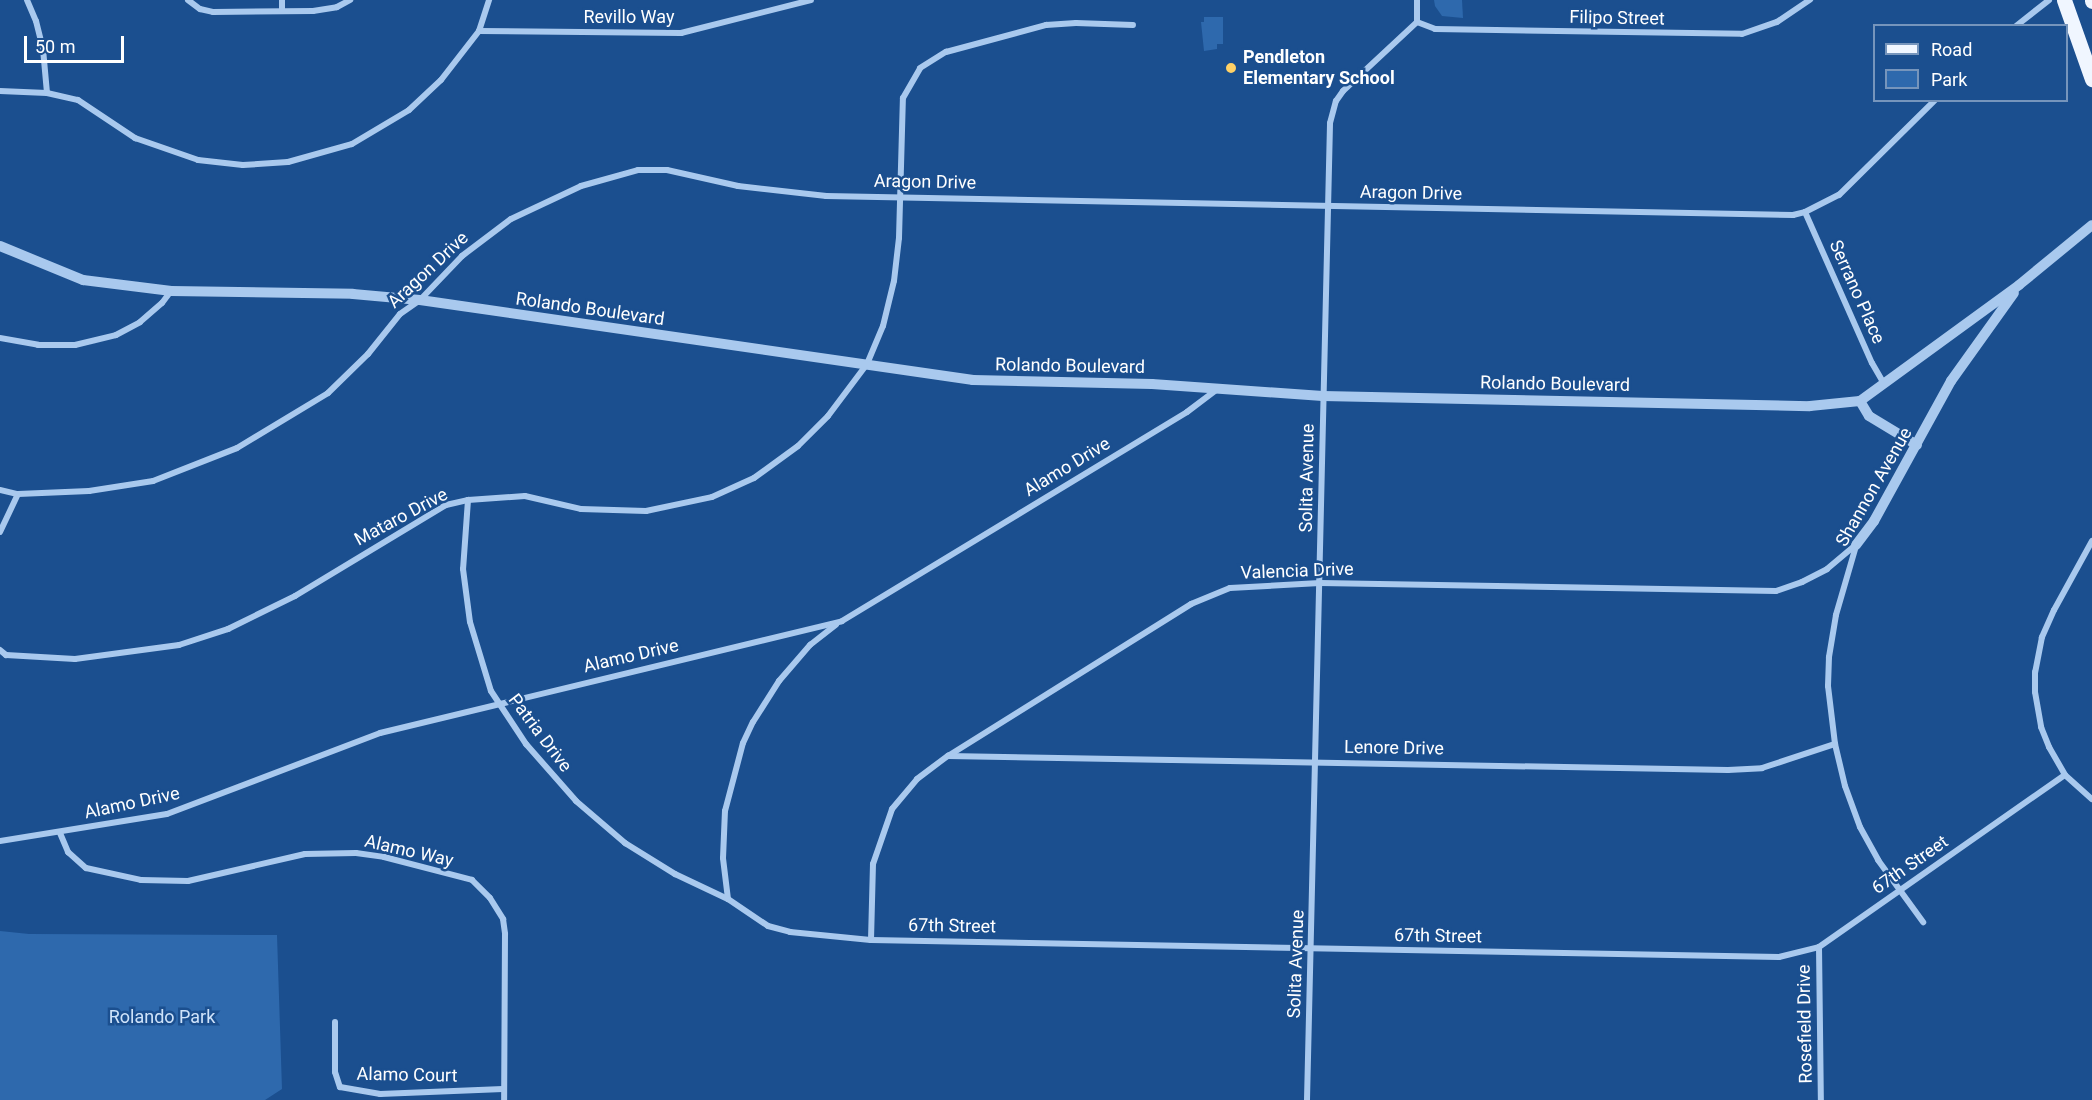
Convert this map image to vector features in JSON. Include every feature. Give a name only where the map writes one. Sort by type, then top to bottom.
[{"type":"main road","points":[[2064,0],[2092,79]]},
{"type":"street","points":[[27,0],[44,49],[48,93]]},
{"type":"street","points":[[188,0],[200,9],[213,12],[313,11],[337,7],[350,0]]},
{"type":"street","points":[[282,0],[282,10]]},
{"type":"street","points":[[0,91],[48,93],[78,100],[135,138],[198,160],[243,165],[288,162],[342,148],[391,123],[433,88],[479,31],[489,0]]},
{"type":"street","name":"Revillo Way","points":[[479,31],[681,33],[811,0]]},
{"type":"street","points":[[1417,0],[1417,21]]},
{"type":"street","name":"Filipo Street","points":[[1417,21],[1442,30],[1742,34],[1777,22],[1810,0]]},
{"type":"street","points":[[2019,24],[2049,0]]},
{"type":"street","name":"Solita Avenue","points":[[1307,1100],[1330,123],[1336,101],[1353,81],[1417,21]]},
{"type":"street","name":"Mataro Drive","points":[[0,650],[6,655],[75,659],[179,645],[228,628],[295,596],[446,506],[468,500],[525,496],[581,509],[624,512],[668,508],[712,497],[754,478],[798,446],[828,416],[867,364],[883,326],[894,281],[899,238],[903,98],[913,77],[928,62],[965,46],[1046,25],[1076,23],[1133,25]]},
{"type":"street","name":"Aragon Drive","points":[[0,490],[18,494],[89,491],[153,481],[237,448],[328,393],[368,354],[400,314],[420,300],[462,256],[511,219],[581,186],[638,170],[667,170],[738,186],[826,196],[1793,215],[1805,212],[1839,195],[1933,102]]},
{"type":"street","name":"Serrano Place","points":[[1805,212],[1872,363],[1884,384]]},
{"type":"street","name":"Rolando Boulevard","points":[[0,246],[83,280],[171,291],[353,294],[420,300],[973,380],[1220,387],[1323,396],[1810,406],[1860,401],[2019,285],[2092,225]]},
{"type":"street","name":"Shannon Avenue","points":[[1923,922],[1878,860],[1860,827],[1845,786],[1835,744],[1828,686],[1829,657],[1836,615],[1856,545],[1874,521],[1951,381],[2019,285]]},
{"type":"street","points":[[0,338],[38,345],[75,345],[116,334],[140,322],[162,303],[171,291]]},
{"type":"street","name":"Alamo Drive","points":[[0,841],[167,814],[380,733],[842,621],[1187,412],[1220,387]]},
{"type":"street","points":[[1860,401],[1869,416],[1894,434],[1917,445]]},
{"type":"street","points":[[0,532],[18,494]]},
{"type":"street","name":"Patria Drive","points":[[468,500],[463,569],[468,609],[483,668],[499,703],[543,766],[602,825],[649,860],[728,899]]},
{"type":"street","points":[[2092,541],[2042,637],[2035,672],[2035,692],[2041,727],[2049,747],[2066,775],[2092,799]]},
{"type":"street","name":"Valencia Drive","points":[[872,940],[873,864],[892,809],[917,779],[948,756],[1191,604],[1230,588],[1274,583],[1320,583],[1776,591],[1802,582],[1827,569],[1856,545]]},
{"type":"street","points":[[728,899],[723,858],[725,811],[743,743],[778,681],[810,645],[842,621]]},
{"type":"street","name":"Lenore Drive","points":[[948,756],[1728,770],[1762,768],[1835,744]]},
{"type":"street","name":"67th Street","points":[[728,899],[768,926],[790,932],[872,940],[1779,957],[1819,947],[2066,775]]},
{"type":"street","name":"Alamo Way","points":[[60,833],[68,852],[86,868],[141,880],[188,881],[304,854],[356,853],[384,857],[472,880],[490,898],[503,919],[505,934],[504,1100]]},
{"type":"street","name":"Rosefield Drive","points":[[1819,947],[1821,1100]]},
{"type":"street","name":"Alamo Court","points":[[335,1022],[335,1072],[340,1087],[380,1094],[504,1089]]},
{"type":"green space","points":[[1434,0],[1462,0],[1463,18],[1442,16]]},
{"type":"green space","points":[[1204,17],[1223,17],[1223,44],[1217,44],[1217,49],[1204,51],[1201,22],[1204,22]]},
{"type":"green space","name":"Rolando Park","points":[[0,931],[29,934],[277,935],[282,1089],[265,1100],[0,1100]]},
{"type":"place","name":"Pendleton Elementary School","points":[[1231,68]]}]
